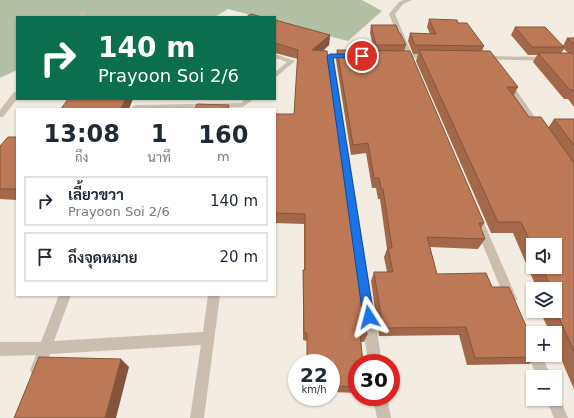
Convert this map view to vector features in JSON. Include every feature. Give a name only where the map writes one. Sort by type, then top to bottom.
[{"type":"street","points":[[409,0],[401,3],[392,14],[416,71]]},
{"type":"street","points":[[276,56],[292,61],[276,75]]},
{"type":"street","points":[[354,56],[330,56],[374,354]]},
{"type":"street","points":[[394,56],[439,57]]},
{"type":"street","points":[[475,58],[553,59]]},
{"type":"street","points":[[503,77],[543,134]]},
{"type":"street","points":[[0,115],[16,95]]},
{"type":"street","points":[[136,108],[243,105],[249,100]]},
{"type":"street","points":[[471,204],[514,306]]},
{"type":"street","points":[[31,383],[65,296]]},
{"type":"street","points":[[197,418],[214,296]]},
{"type":"street","points":[[0,349],[45,348],[207,338]]},
{"type":"street","points":[[382,406],[384,418]]},
{"type":"street","points":[[556,406],[561,418]]},
{"type":"green space","points":[[0,0],[362,0],[382,11],[348,41],[276,22],[276,16],[254,16],[228,9],[217,16],[16,16],[16,70],[0,78]]},
{"type":"building","points":[[251,14],[258,16],[248,16]]},
{"type":"building","points":[[429,19],[457,20],[458,23],[467,23],[484,46],[415,45],[410,33],[436,34]]},
{"type":"building","points":[[276,20],[330,35],[312,50],[327,51],[367,335],[360,334],[362,354],[348,354],[348,387],[340,386],[340,354],[307,354],[307,333],[304,333],[303,270],[305,270],[305,214],[276,213],[276,114],[294,114],[298,50],[276,43]]},
{"type":"building","points":[[371,25],[396,25],[406,45],[376,45]]},
{"type":"building","points":[[515,27],[545,27],[564,47],[532,47]]},
{"type":"building","points":[[567,38],[574,38],[574,44]]},
{"type":"building","points":[[337,50],[410,51],[484,223],[479,223],[485,239],[427,237],[437,274],[486,273],[492,287],[509,287],[526,326],[526,357],[475,358],[466,327],[383,328],[374,272],[393,272],[388,248],[392,248],[383,189],[381,188],[379,178],[374,178],[368,143],[353,145]]},
{"type":"building","points":[[419,50],[490,51],[518,87],[507,87],[529,117],[541,117],[574,163],[574,351],[559,318],[562,318],[562,282],[548,282],[545,274],[562,274],[562,238],[528,238],[521,222],[498,222]]},
{"type":"building","points":[[538,53],[572,53],[574,55],[574,90],[570,90]]},
{"type":"building","points":[[67,100],[125,100],[121,108],[62,108]]},
{"type":"building","points":[[197,104],[229,105],[228,108],[195,108]]},
{"type":"building","points":[[554,119],[574,119],[574,145]]},
{"type":"building","points":[[8,137],[16,137],[16,189],[0,189],[0,146]]},
{"type":"building","points":[[39,357],[121,359],[105,418],[14,418]]},
{"type":"route","points":[[362,56],[330,56],[369,317]]}]
